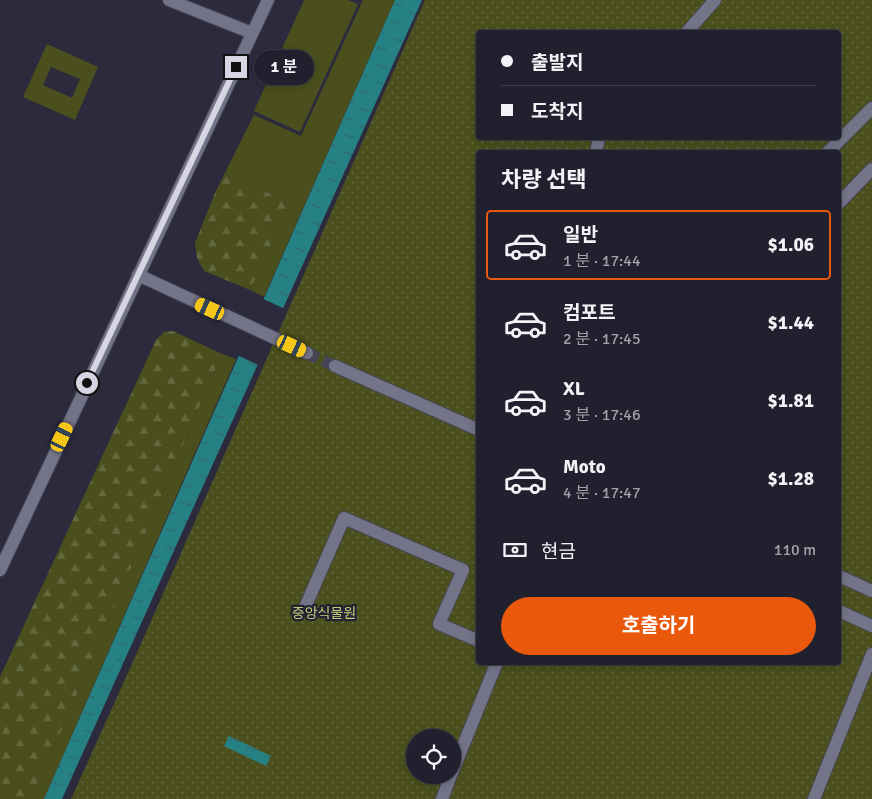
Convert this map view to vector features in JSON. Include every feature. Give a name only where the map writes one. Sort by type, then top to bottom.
[{"type":"street","points":[[169,0],[252,33]]},
{"type":"street","points":[[0,570],[6,542],[138,275],[268,0]]},
{"type":"street","points":[[689,30],[715,0]]},
{"type":"street","points":[[841,139],[872,108]]},
{"type":"street","points":[[830,150],[840,140]]},
{"type":"street","points":[[841,201],[872,169]]},
{"type":"street","points":[[138,275],[307,353]]},
{"type":"street","points":[[335,366],[476,429]]},
{"type":"street","points":[[306,605],[344,518],[463,570],[439,624],[476,640]]},
{"type":"street","points":[[841,577],[872,591]]},
{"type":"street","points":[[841,612],[872,626]]},
{"type":"street","points":[[814,799],[872,654]]},
{"type":"street","points":[[461,752],[496,665]]},
{"type":"street","points":[[442,799],[448,784]]},
{"type":"green space","points":[[304,0],[348,0],[358,4],[300,132],[254,111]]},
{"type":"green space","points":[[363,0],[395,0],[264,297],[250,290],[291,204],[225,173],[254,115],[301,136]]},
{"type":"green space","name":"중앙식물원","points":[[425,0],[872,0],[872,799],[71,799]]},
{"type":"green space","points":[[47,44],[98,67],[75,120],[23,97]],"holes":[[[51,67],[80,79],[72,98],[43,85]]]},
{"type":"green space","points":[[225,173],[291,204],[250,290],[204,271],[197,258],[195,243]]},
{"type":"green space","points":[[173,331],[222,354],[32,799],[0,799],[0,677],[156,340],[164,332]]},
{"type":"green space","points":[[222,354],[236,359],[44,799],[32,799]]},
{"type":"water","points":[[395,0],[422,0],[62,799],[44,799]]},
{"type":"water","points":[[229,736],[271,756],[266,766],[224,746]]},
{"type":"pier","points":[[261,298],[285,309],[260,366],[235,354]]},
{"type":"tunnel","points":[[307,353],[335,366]]},
{"type":"route","points":[[87,383],[236,67]]}]
